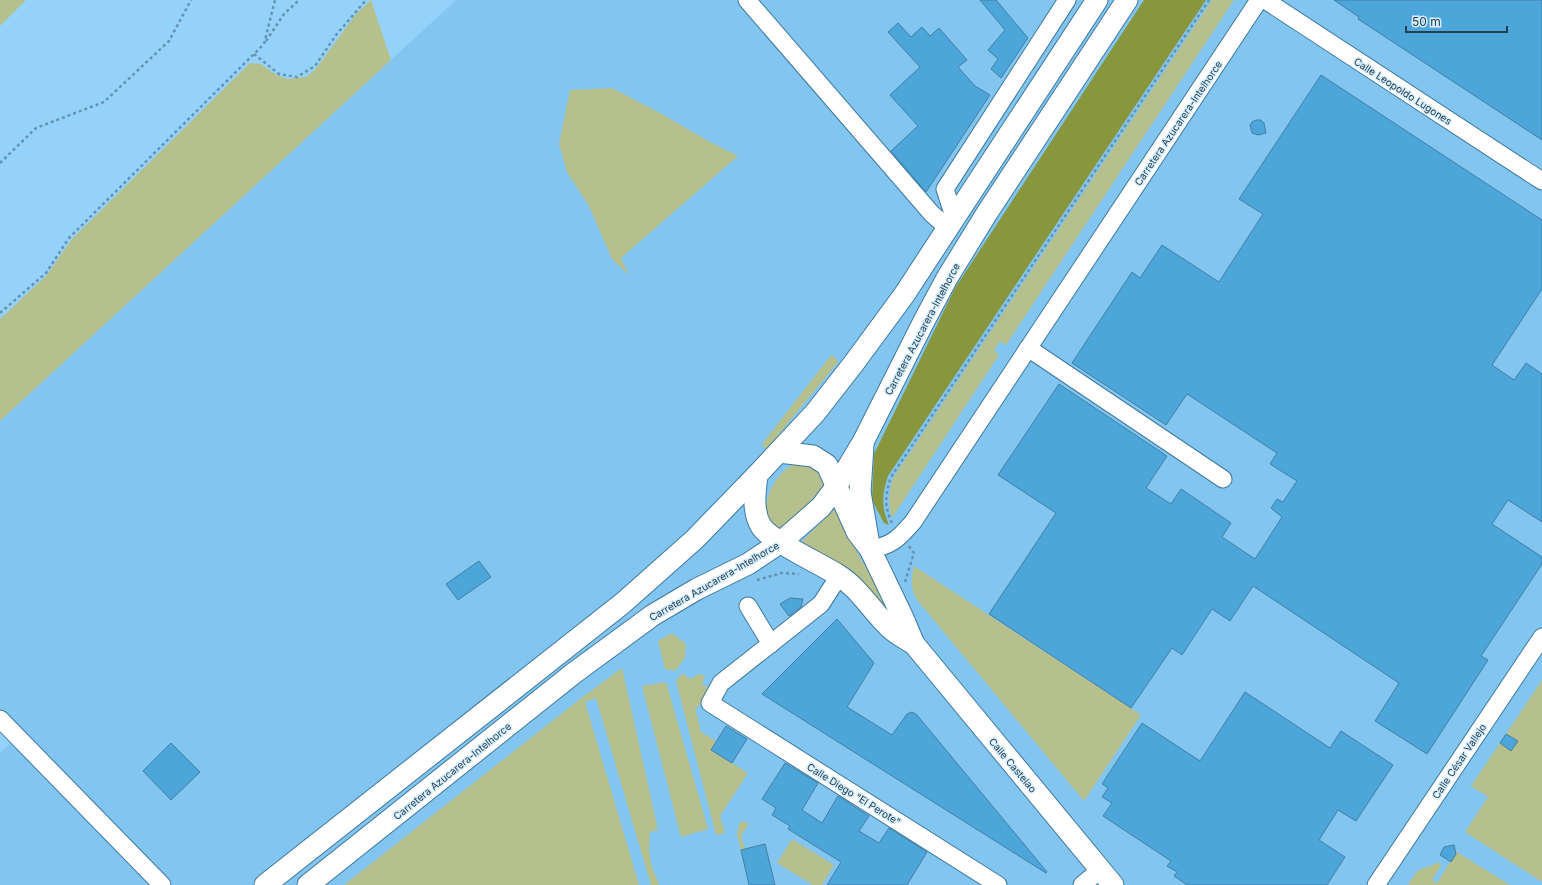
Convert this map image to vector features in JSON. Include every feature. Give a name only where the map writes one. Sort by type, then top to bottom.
[{"type":"main road","points":[[264,885],[623,603],[694,539],[779,452],[815,413],[854,363],[904,294],[1097,0]]},
{"type":"main road","name":"Carretera Azucarera-Intelhorce","points":[[308,885],[574,673],[653,615],[697,589],[748,564],[781,542],[821,507],[836,487],[863,442],[947,278],[991,206],[1127,0]]},
{"type":"main road","points":[[863,442],[860,492],[870,549]]},
{"type":"main road","points":[[779,452],[813,456],[827,466],[836,487]]},
{"type":"main road","points":[[757,475],[755,495],[756,514],[761,527],[771,537],[781,542]]},
{"type":"main road","name":"Calle Castelao","points":[[836,487],[857,532],[870,549],[914,644],[1107,878]]},
{"type":"main road","name":"Calle Castelao","points":[[781,542],[840,576],[863,596],[890,629],[914,644]]},
{"type":"main road","points":[[748,564],[777,560],[814,561]]},
{"type":"street","points":[[747,0],[932,214],[950,222]]},
{"type":"street","points":[[950,222],[945,188],[1067,0]]},
{"type":"street","name":"Carretera Azucarera-Intelhorce","points":[[870,549],[882,547],[896,541],[913,522],[1259,0]]},
{"type":"street","name":"Calle Leopoldo Lugones","points":[[1265,0],[1542,181]]},
{"type":"street","points":[[1028,348],[1223,478]]},
{"type":"street","points":[[748,606],[772,644],[821,604],[840,576]]},
{"type":"street","name":"Calle César Vallejo","points":[[1376,885],[1542,637]]},
{"type":"street","name":"Calle Diego \"El Perote\"","points":[[772,644],[721,683],[710,703],[998,885]]},
{"type":"street","points":[[0,718],[162,885]]},
{"type":"street","points":[[1082,885],[1107,878]]},
{"type":"path","points":[[0,163],[36,128],[104,102],[169,42],[191,0]]},
{"type":"path","points":[[264,44],[275,0]]},
{"type":"path","points":[[0,313],[46,273],[69,238],[264,44],[284,14],[299,0]]},
{"type":"path","points":[[254,54],[279,74],[297,77],[315,66],[336,35],[366,0]]},
{"type":"shaded area","points":[[456,0],[1542,0],[1542,885],[0,885],[0,753],[11,742],[0,730],[0,421]]},
{"type":"green space","points":[[0,0],[26,0],[0,26]]},
{"type":"green space","points":[[371,0],[391,60],[0,421],[0,319],[46,276],[72,239],[250,63],[261,64],[275,74],[287,79],[306,77],[315,70],[356,14]]},
{"type":"green space","points":[[1144,0],[1206,0],[888,476],[884,489],[883,500],[889,525],[884,523],[872,500],[874,454],[955,288]]},
{"type":"green space","points":[[1212,0],[1234,0],[1006,345],[1000,341],[994,351],[999,355],[892,518],[889,508],[889,498],[893,478]]},
{"type":"green space","points":[[612,88],[738,156],[621,258],[629,275],[612,259],[589,206],[567,172],[559,144],[570,90]]},
{"type":"green space","points":[[832,354],[838,362],[766,450],[762,444]]},
{"type":"green space","points":[[804,463],[820,472],[825,486],[807,507],[781,530],[774,526],[768,519],[766,510],[770,491],[781,474],[788,467]]},
{"type":"green space","points":[[836,508],[859,556],[891,611],[888,613],[799,544]]},
{"type":"green space","points":[[914,566],[1141,715],[1084,801],[915,597],[912,584]]},
{"type":"green space","points":[[672,633],[686,644],[685,658],[675,671],[665,669],[658,641]]},
{"type":"green space","points":[[622,668],[658,830],[650,832],[649,849],[651,864],[659,885],[651,885],[596,698],[585,702],[639,885],[344,885],[584,696]]},
{"type":"green space","points":[[682,673],[690,679],[699,674],[705,676],[702,685],[708,687],[698,708],[695,707],[701,732],[716,741],[711,750],[748,773],[720,816],[725,833],[716,835],[676,681]]},
{"type":"green space","points":[[1542,680],[1542,882],[1465,832],[1488,797],[1471,786],[1500,743],[1512,750],[1518,741],[1506,734]]},
{"type":"green space","points":[[666,682],[708,829],[681,837],[642,686]]},
{"type":"green space","points":[[742,821],[749,824],[741,836],[745,849],[741,850],[737,835],[739,824]]},
{"type":"green space","points":[[792,839],[834,865],[822,885],[813,885],[777,863]]},
{"type":"green space","points":[[1455,851],[1510,885],[1408,885],[1417,871],[1440,862],[1441,866],[1432,880],[1437,883],[1455,854]]},
{"type":"building","points":[[980,0],[996,0],[1028,38],[1001,78],[991,69],[998,59],[988,50],[1005,30]]},
{"type":"building","points":[[1334,0],[1542,0],[1542,140],[1358,19],[1359,17]]},
{"type":"building","points":[[898,23],[911,37],[922,27],[930,36],[939,28],[967,60],[958,67],[975,86],[990,95],[926,192],[891,151],[918,126],[890,95],[920,67],[888,32]]},
{"type":"building","points":[[1321,75],[1542,220],[1542,289],[1492,365],[1514,380],[1526,363],[1542,374],[1542,522],[1508,500],[1492,524],[1542,557],[1542,564],[1481,656],[1488,660],[1427,754],[1375,721],[1399,683],[1253,586],[1230,621],[1212,609],[1182,655],[1172,648],[1131,708],[989,614],[1056,513],[998,475],[1059,384],[1167,456],[1146,488],[1171,504],[1181,489],[1231,523],[1222,537],[1255,559],[1282,517],[1271,508],[1277,499],[1283,502],[1297,481],[1270,464],[1277,453],[1187,394],[1166,425],[1072,363],[1132,272],[1140,278],[1162,245],[1219,282],[1263,214],[1239,199]]},
{"type":"building","points":[[1256,120],[1261,120],[1264,123],[1266,133],[1258,135],[1252,133],[1250,125]]},
{"type":"building","points":[[479,561],[491,577],[458,600],[446,584]]},
{"type":"building","points":[[790,598],[803,599],[801,607],[789,616],[780,604]]},
{"type":"building","points":[[837,619],[874,663],[847,707],[892,735],[907,714],[912,712],[917,715],[1047,872],[1046,873],[762,694]]},
{"type":"building","points":[[1245,692],[1330,748],[1341,731],[1393,765],[1356,821],[1338,810],[1319,840],[1345,857],[1327,885],[1187,885],[1174,876],[1177,872],[1167,866],[1171,861],[1103,816],[1112,803],[1102,797],[1108,788],[1102,784],[1142,723],[1200,761]]},
{"type":"building","points":[[726,726],[747,739],[732,763],[711,750]]},
{"type":"building","points":[[1506,734],[1518,741],[1511,751],[1500,743]]},
{"type":"building","points":[[171,743],[200,772],[171,800],[143,771]]},
{"type":"building","points":[[785,763],[818,783],[802,810],[822,823],[838,796],[869,816],[859,831],[879,843],[889,828],[927,852],[907,885],[827,885],[841,862],[788,829],[790,826],[772,815],[776,808],[762,799]]},
{"type":"building","points":[[765,844],[775,885],[749,885],[741,850]]},
{"type":"building","points":[[1454,845],[1456,854],[1451,862],[1440,855],[1444,847]]}]
